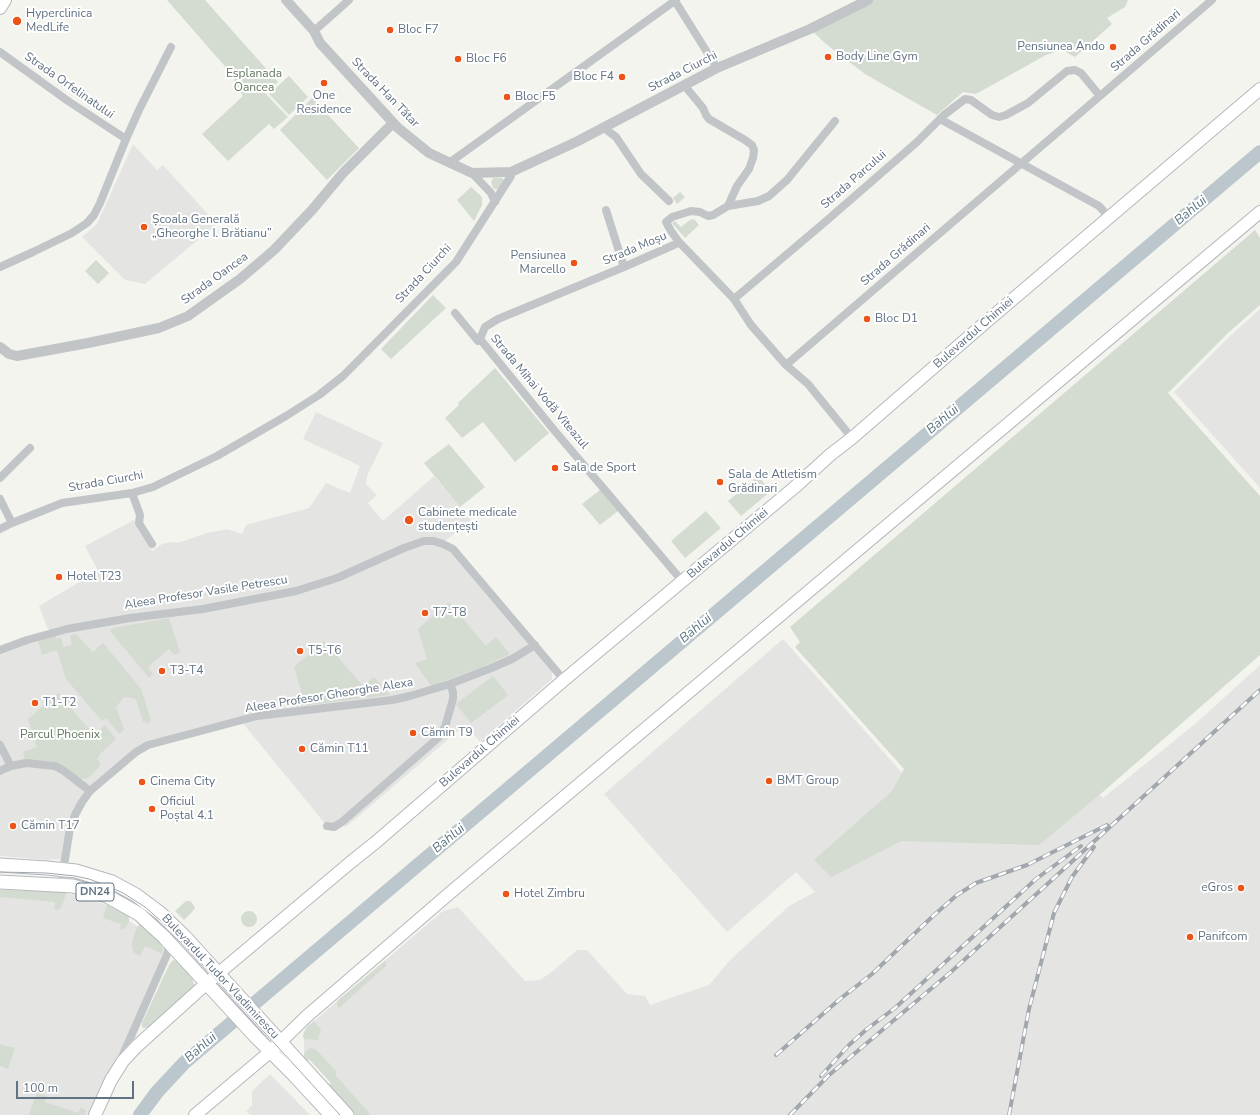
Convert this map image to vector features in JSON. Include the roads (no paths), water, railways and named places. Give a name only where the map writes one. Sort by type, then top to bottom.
[{"type":"main road","points":[[0,8],[5,0]]},
{"type":"main road","name":"Bulevardul Chimiei","points":[[95,1115],[111,1080],[123,1061],[137,1046],[208,983],[376,842],[564,680],[795,487],[830,455],[852,438],[1260,89]]},
{"type":"main road","points":[[195,1115],[271,1051],[307,1016],[451,892],[896,516],[1260,212]]},
{"type":"main road","name":"Bulevardul Tudor Vladimirescu","points":[[0,865],[63,869],[87,874],[112,882],[136,895],[160,913],[185,937],[346,1115]]},
{"type":"main road","name":"Bulevardul Tudor Vladimirescu","points":[[0,882],[61,884],[79,887],[106,896],[139,914],[164,936],[256,1037],[331,1115]]},
{"type":"street","name":"Strada Han Tătar","points":[[286,0],[314,31],[320,43],[393,123],[412,140],[430,153],[472,173],[511,172]]},
{"type":"street","points":[[314,31],[349,0]]},
{"type":"street","points":[[449,163],[675,0],[717,68]]},
{"type":"street","name":"Strada Ciurchi","points":[[0,529],[62,503],[132,493],[154,488],[217,456],[286,416],[325,391],[343,376],[456,262],[511,176],[511,172],[576,142],[717,68],[803,32],[868,0]]},
{"type":"street","name":"Strada Grădinari","points":[[786,365],[1212,0]]},
{"type":"street","points":[[0,267],[87,224],[94,215],[139,110],[171,47]]},
{"type":"street","name":"Strada Orfelinatului","points":[[0,52],[126,139]]},
{"type":"street","name":"Strada Parcului","points":[[734,299],[837,212],[917,142],[940,119],[965,99],[971,100],[992,116],[999,117],[1017,110],[1028,103],[1071,70],[1078,70],[1100,96]]},
{"type":"street","points":[[684,85],[703,108],[706,116],[745,140],[752,145],[754,150],[749,169],[737,186],[728,206]]},
{"type":"street","points":[[940,119],[1099,206],[1109,217]]},
{"type":"street","name":"Strada Moșu","points":[[480,339],[485,327],[498,320],[676,244],[679,242],[666,222],[672,218],[691,211],[700,212],[708,216],[713,215],[728,206],[758,201],[769,196],[787,180],[835,122]]},
{"type":"street","name":"Strada Oancea","points":[[0,348],[9,354],[17,356],[154,330],[188,316],[240,279],[274,250],[312,210],[343,173],[393,123]]},
{"type":"street","points":[[606,126],[608,131],[616,137],[641,174],[669,201]]},
{"type":"street","points":[[472,173],[491,193],[495,202]]},
{"type":"street","points":[[606,210],[624,267]]},
{"type":"street","points":[[679,242],[734,299],[751,325],[786,365],[808,384],[852,438]]},
{"type":"street","name":"Strada Mihai Vodă Viteazul","points":[[455,313],[478,341],[480,339],[564,442],[683,582]]},
{"type":"street","points":[[0,478],[30,448]]},
{"type":"street","points":[[132,493],[140,515],[140,522],[152,544]]},
{"type":"street","points":[[0,499],[12,523]]},
{"type":"street","name":"Aleea Profesor Vasile Petrescu","points":[[0,650],[27,640],[67,629],[130,618],[203,609],[296,591],[337,578],[404,548],[424,541],[434,541],[453,549],[564,680]]},
{"type":"street","name":"Aleea Profesor Gheorghe Alexa","points":[[61,884],[70,828],[75,814],[90,791],[136,752],[148,745],[257,716],[392,700],[410,696],[450,684],[512,659],[535,645]]},
{"type":"street","points":[[327,826],[334,826],[342,822],[438,738],[445,727],[453,699],[453,692],[450,684]]},
{"type":"street","points":[[0,745],[11,766]]},
{"type":"street","points":[[0,771],[4,768],[26,763],[56,766],[90,791]]},
{"type":"street","points":[[111,1080],[166,957],[168,951],[164,936]]},
{"type":"waterway","name":"Bahlui","points":[[140,1115],[157,1092],[184,1063],[1260,152]]},
{"type":"tram line","points":[[0,872],[46,873],[89,879],[123,893],[145,907],[169,928],[340,1115]]},
{"type":"railway","points":[[790,1115],[828,1076],[952,971],[1260,690]]},
{"type":"railway","points":[[776,1055],[840,999],[872,974],[957,895],[976,883],[1027,865],[1107,825]]},
{"type":"railway","points":[[821,1076],[849,1045],[895,1008],[1036,879],[1081,846]]},
{"type":"railway","points":[[1009,1115],[1029,1009],[1054,913],[1072,877],[1094,847]]},
{"type":"place","name":"Hyperclinica MedLife","points":[[17,21]]},
{"type":"place","name":"Bloc F7","points":[[390,30]]},
{"type":"place","name":"Pensiunea Ando","points":[[1113,47]]},
{"type":"place","name":"Body Line Gym","points":[[828,57]]},
{"type":"place","name":"Bloc F6","points":[[458,59]]},
{"type":"place","name":"Bloc F4","points":[[622,77]]},
{"type":"place","name":"One Residence","points":[[324,83]]},
{"type":"place","name":"Bloc F5","points":[[507,97]]},
{"type":"place","name":"Școala Generală „Gheorghe I. Brătianu”","points":[[144,227]]},
{"type":"place","name":"Pensiunea Marcello","points":[[574,263]]},
{"type":"place","name":"Bloc D1","points":[[867,319]]},
{"type":"place","name":"Sala de Sport","points":[[555,468]]},
{"type":"place","name":"Sala de Atletism Grădinari","points":[[720,482]]},
{"type":"place","name":"Cabinete medicale studențești","points":[[409,520]]},
{"type":"place","name":"Hotel T23","points":[[59,577]]},
{"type":"place","name":"T7-T8","points":[[425,613]]},
{"type":"place","name":"T5-T6","points":[[300,651]]},
{"type":"place","name":"T3-T4","points":[[162,671]]},
{"type":"place","name":"T1-T2","points":[[35,703]]},
{"type":"place","name":"Cămin T9","points":[[413,733]]},
{"type":"place","name":"Cămin T11","points":[[302,749]]},
{"type":"place","name":"BMT Group","points":[[769,781]]},
{"type":"place","name":"Cinema City","points":[[142,782]]},
{"type":"place","name":"Oficiul Poștal 4.1","points":[[152,809]]},
{"type":"place","name":"Cămin T17","points":[[13,826]]},
{"type":"place","name":"eGros","points":[[1241,888]]},
{"type":"place","name":"Hotel Zimbru","points":[[506,894]]},
{"type":"place","name":"Panifcom","points":[[1190,937]]},
{"type":"park label","name":"Esplanada Oancea","points":[[254,81]]},
{"type":"park label","name":"Parcul Phoenix","points":[[60,735]]}]
